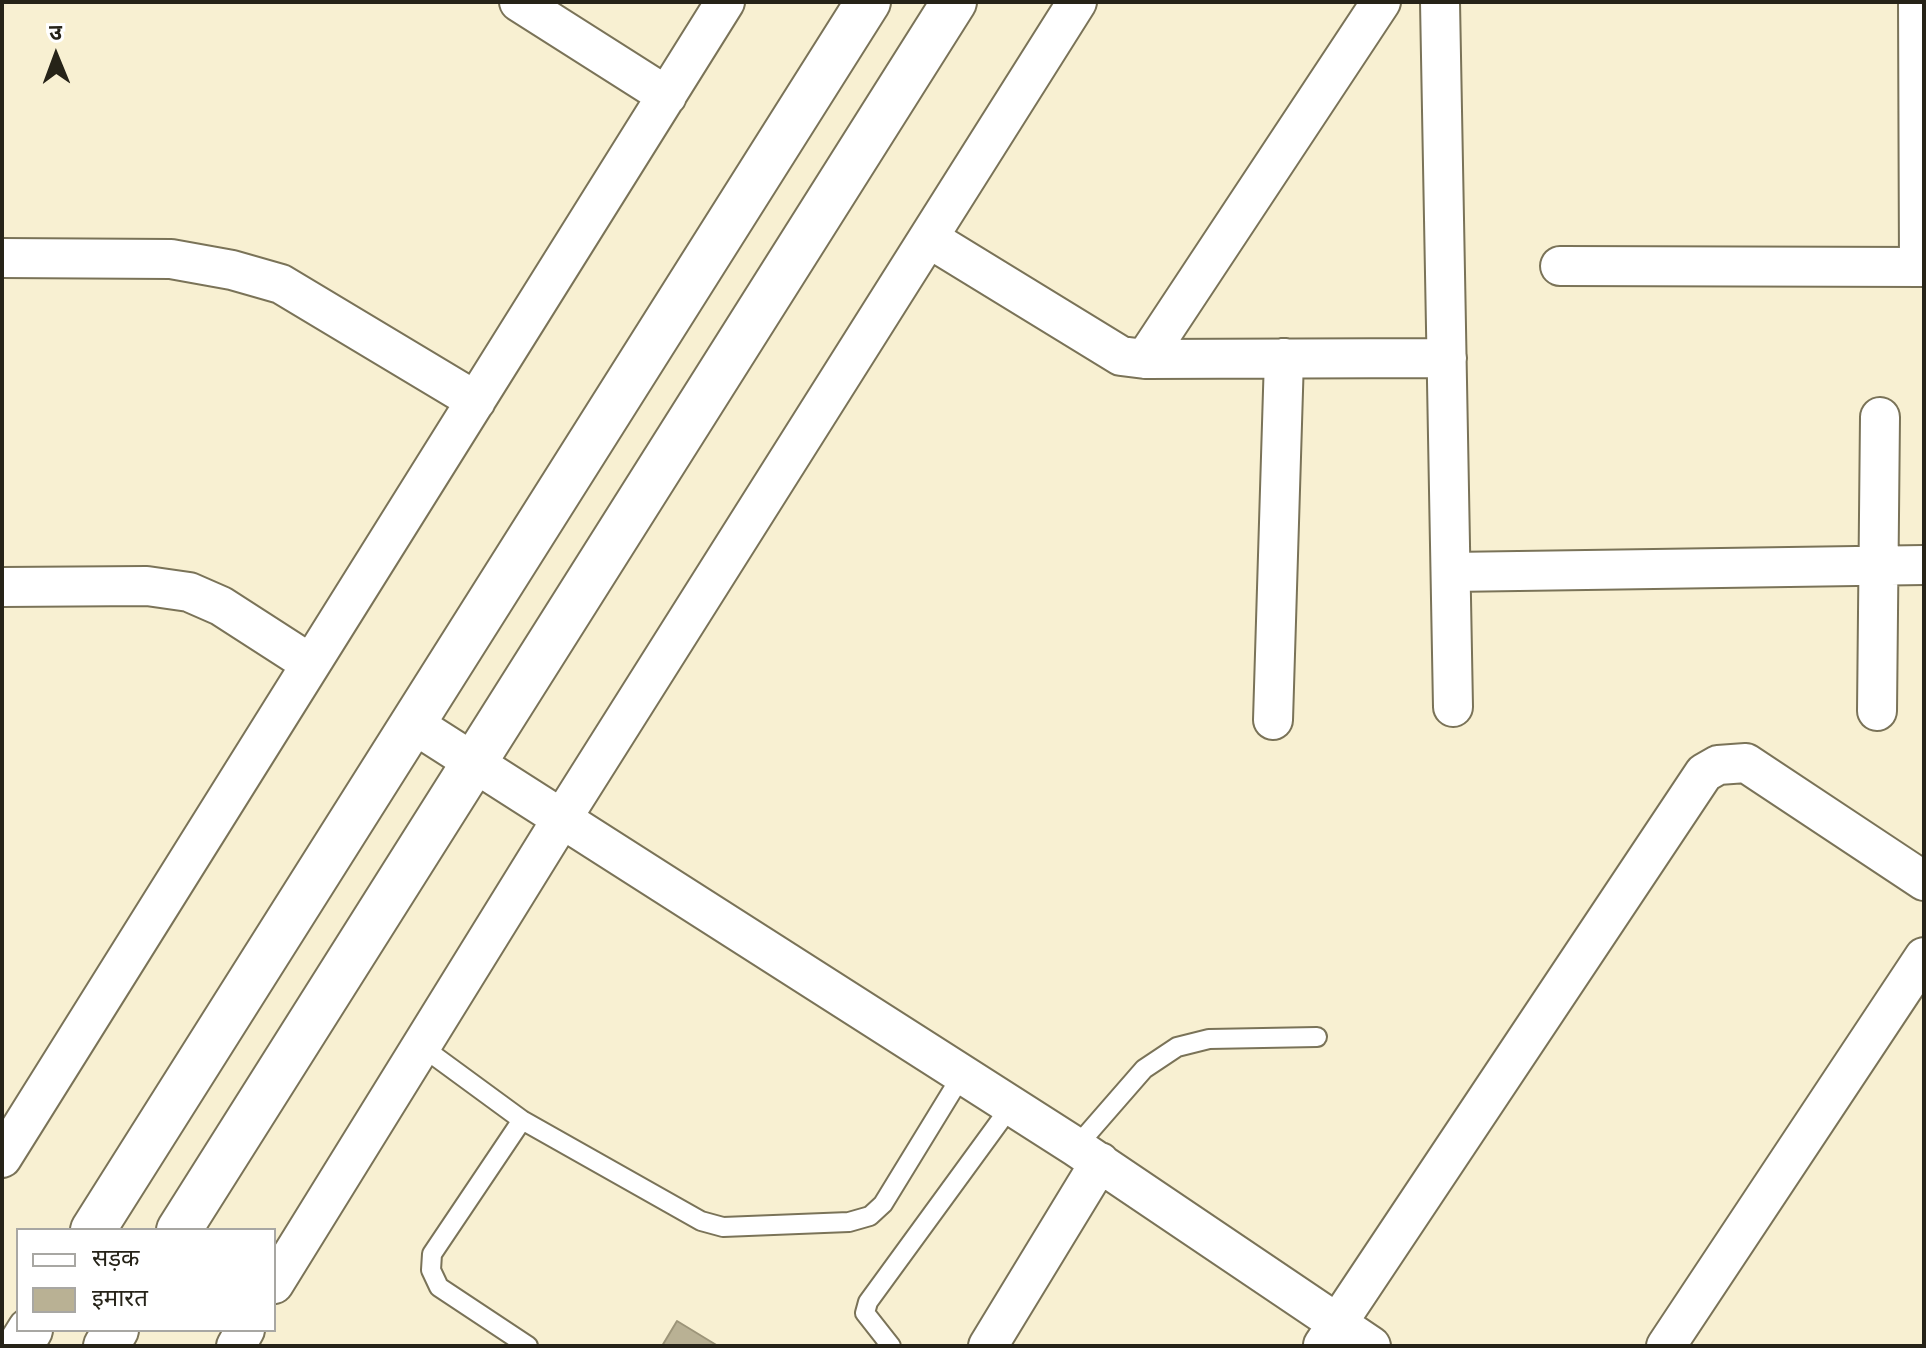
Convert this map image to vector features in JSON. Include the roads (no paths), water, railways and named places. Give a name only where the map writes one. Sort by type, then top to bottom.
[{"type":"street","points":[[519,2],[667,96]]},
{"type":"street","points":[[2,1158],[725,2]]},
{"type":"street","points":[[94,1228],[868,2]]},
{"type":"street","points":[[180,1228],[954,2]]},
{"type":"street","points":[[276,1281],[561,820],[1077,2]]},
{"type":"street","points":[[1145,359],[1381,2]]},
{"type":"street","points":[[1440,2],[1453,707]]},
{"type":"street","points":[[1560,266],[1922,267],[1918,2]]},
{"type":"street","points":[[930,239],[1121,356],[1145,359],[1447,358]]},
{"type":"street","points":[[2,258],[171,259],[232,270],[281,284],[476,401]]},
{"type":"street","points":[[1273,720],[1284,358]]},
{"type":"street","points":[[1877,711],[1880,417]]},
{"type":"street","points":[[1451,572],[1924,565]]},
{"type":"street","points":[[2,587],[147,586],[189,592],[221,606],[311,664]]},
{"type":"street","points":[[412,723],[1088,1154],[1329,1335],[1371,1346]]},
{"type":"street","points":[[1329,1335],[1704,773],[1718,765],[1746,763],[1924,881]]},
{"type":"street","points":[[1666,1346],[1924,957]]},
{"type":"street","points":[[988,1346],[1088,1154]]},
{"type":"lane","points":[[1088,1154],[1144,1069],[1177,1047],[1209,1039],[1317,1037]]},
{"type":"lane","points":[[421,1046],[522,1120],[701,1221],[723,1227],[849,1222],[870,1216],[883,1204],[962,1075]]},
{"type":"lane","points":[[891,1346],[865,1313],[868,1302],[1011,1106]]},
{"type":"lane","points":[[522,1120],[432,1254],[431,1270],[439,1287],[525,1341],[528,1346]]}]
